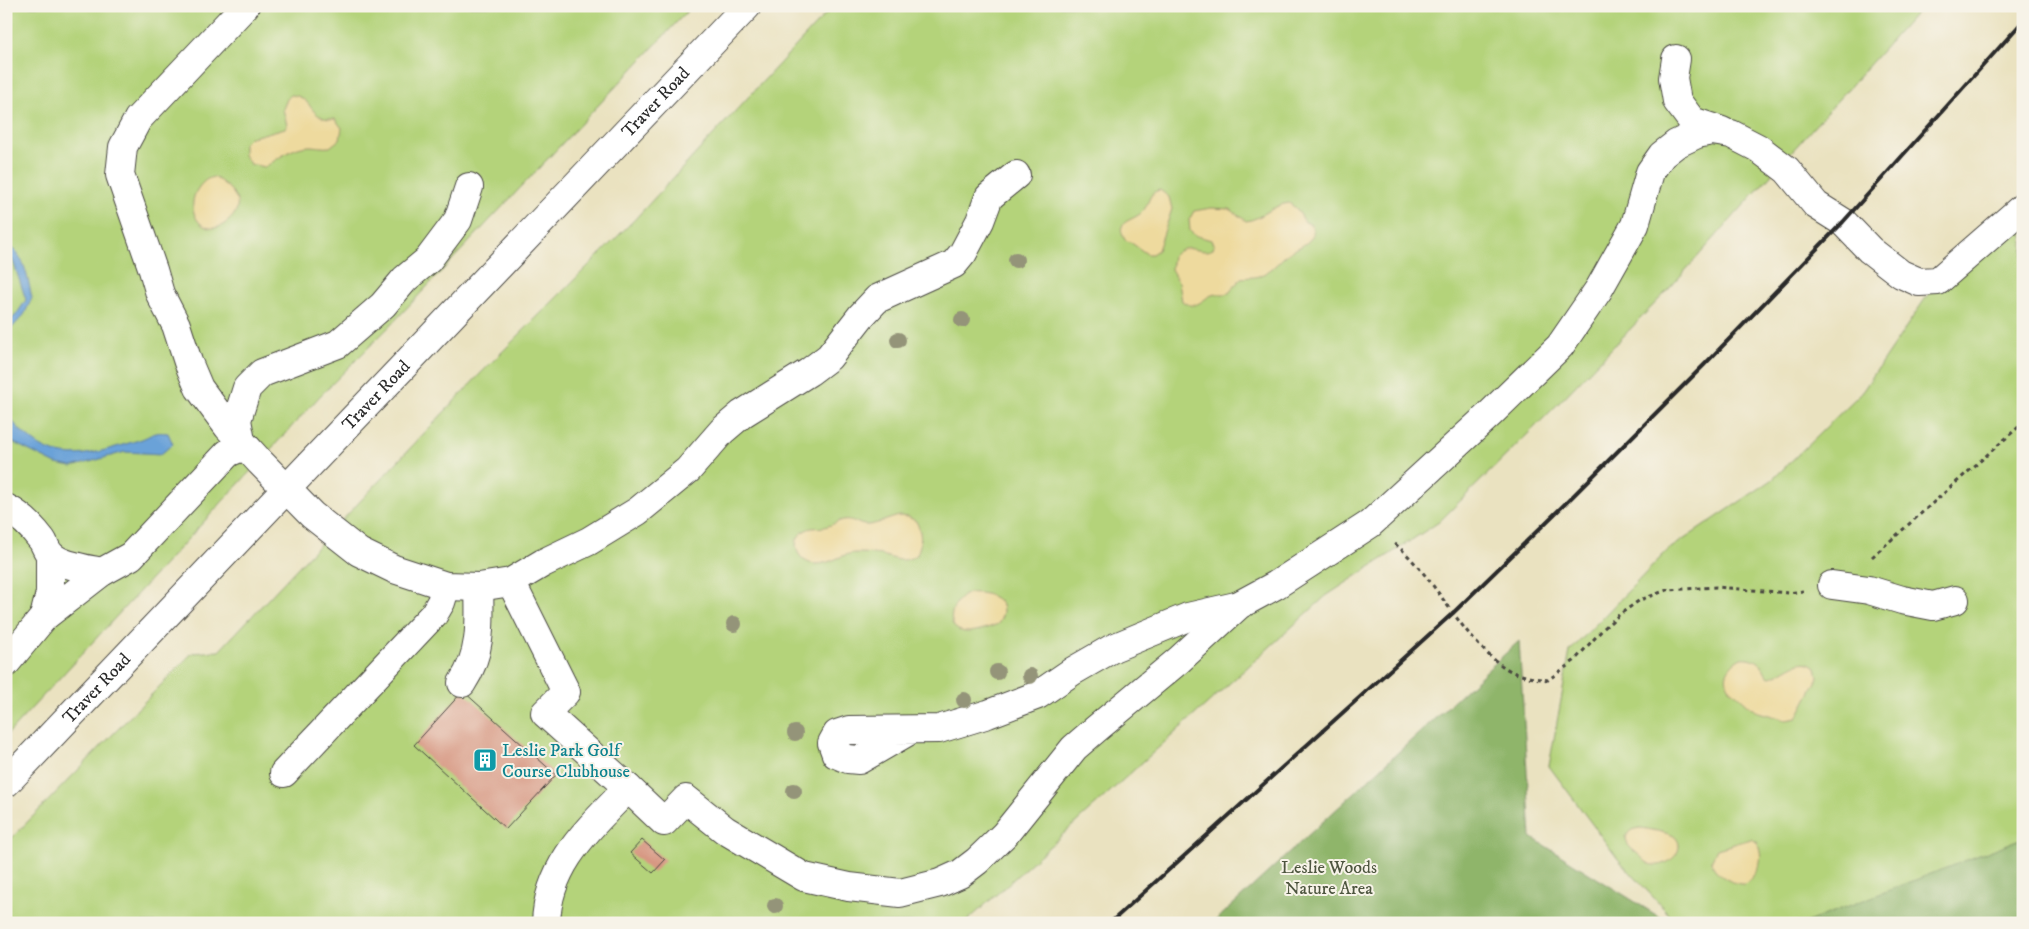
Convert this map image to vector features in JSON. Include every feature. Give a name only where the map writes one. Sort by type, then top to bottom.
[{"type":"street","points":[[245,6],[138,119],[123,148],[120,175],[160,294],[176,325],[188,362],[200,388],[216,412],[244,445],[287,489],[325,527],[359,552],[394,569],[446,586],[479,588],[511,582],[543,563],[589,541],[638,511],[688,470],[722,432],[742,414],[809,372],[829,356],[877,299],[954,264],[980,221],[990,197],[1016,175]]},
{"type":"street","name":"Traver Road","points":[[6,783],[747,6]]},
{"type":"street","points":[[1676,59],[1673,78],[1677,101],[1692,121],[1731,134],[1758,148],[1787,170],[1816,205],[1843,222],[1870,250],[1901,274],[1919,282],[1938,281],[2023,207]]},
{"type":"street","points":[[511,582],[566,692],[546,713],[664,822],[686,799],[725,830],[804,877],[849,887],[900,893],[940,883],[960,874],[977,861],[1005,834],[1074,748],[1179,660],[1240,605],[1276,585],[1370,524],[1483,421],[1560,346],[1599,289],[1635,225],[1650,172],[1662,155],[1676,144],[1697,134],[1712,131],[1731,134]]},
{"type":"street","points":[[244,445],[237,420],[248,388],[262,374],[338,344],[383,305],[405,279],[428,260],[458,220],[470,187]]},
{"type":"street","points":[[6,663],[44,617],[102,572],[131,556],[228,453],[244,445]]},
{"type":"street","points":[[6,508],[14,512],[43,540],[50,555],[50,594],[44,617]]},
{"type":"street","points":[[50,555],[72,566],[102,572]]},
{"type":"street","points":[[1832,584],[1869,590],[1902,600],[1932,606],[1955,600]]},
{"type":"street","points":[[284,773],[434,614],[441,602],[446,586]]},
{"type":"street","points":[[462,683],[477,653],[480,637],[479,588]]},
{"type":"street","points":[[909,730],[939,729],[1038,696],[1073,671],[1113,648],[1188,617],[1240,605]]},
{"type":"street","points":[[546,923],[550,890],[559,868],[573,847],[628,788]]},
{"type":"path","points":[[1370,524],[1398,546],[1422,572],[1453,613],[1485,650],[1505,667],[1530,678],[1548,680],[1574,661],[1603,629],[1620,614],[1640,600],[1667,590],[1716,587],[1789,593],[1832,584],[1867,562],[2023,423]]},
{"type":"green space","points":[[6,6],[692,6],[386,330],[319,397],[6,736]]},
{"type":"green space","points":[[833,6],[1922,6],[1667,291],[1555,407],[1439,522],[1326,596],[965,923],[6,923],[6,844],[192,653],[219,651],[480,374],[635,219]]},
{"type":"green space","points":[[2023,214],[2023,923],[1677,923],[1618,859],[1549,766],[1570,651],[1668,550],[1772,480],[1862,392],[1929,293]]},
{"type":"green space","name":"Leslie Woods Nature Area","points":[[1519,641],[1531,837],[1669,923],[1213,923]]},
{"type":"green space","points":[[2023,838],[2023,923],[1805,923]]},
{"type":"sand","points":[[291,95],[302,98],[318,115],[326,119],[335,119],[342,128],[340,139],[330,147],[310,146],[298,148],[265,167],[250,164],[244,155],[244,143],[249,138],[285,128],[287,125],[283,109]]},
{"type":"sand","points":[[214,177],[232,191],[237,203],[237,209],[227,222],[218,227],[210,228],[203,226],[198,220],[194,213],[193,205],[194,196],[199,187],[205,180]]},
{"type":"sand","points":[[1160,190],[1169,197],[1172,209],[1158,250],[1152,254],[1147,254],[1125,240],[1121,228],[1123,224],[1139,215],[1145,208],[1151,195]]},
{"type":"sand","points":[[1289,203],[1297,209],[1305,222],[1312,225],[1312,236],[1306,243],[1289,253],[1266,273],[1256,277],[1241,278],[1229,293],[1212,295],[1195,305],[1182,301],[1179,283],[1171,269],[1173,256],[1178,251],[1184,249],[1208,251],[1213,249],[1214,246],[1211,240],[1194,235],[1190,231],[1189,220],[1194,211],[1211,208],[1230,209],[1246,221],[1257,218],[1277,206]]},
{"type":"sand","points":[[900,516],[916,521],[920,534],[920,546],[917,555],[907,559],[899,560],[881,555],[853,553],[826,563],[815,564],[803,560],[797,550],[797,539],[800,534],[809,529],[825,527],[841,520],[868,525]]},
{"type":"sand","points":[[969,593],[991,596],[1001,603],[1003,609],[1002,616],[998,624],[968,632],[960,631],[955,627],[952,622],[953,608],[962,597]]},
{"type":"sand","points":[[1741,658],[1750,658],[1758,662],[1769,677],[1798,663],[1810,663],[1816,667],[1818,678],[1797,718],[1786,720],[1755,711],[1729,687],[1726,678],[1728,670]]},
{"type":"sand","points":[[1641,828],[1675,837],[1679,848],[1677,854],[1661,865],[1647,862],[1630,847],[1626,840],[1630,831]]},
{"type":"sand","points":[[1751,839],[1757,842],[1760,854],[1759,865],[1754,875],[1745,884],[1735,883],[1724,878],[1711,861],[1717,849]]},
{"type":"water","points":[[6,246],[18,254],[22,260],[32,298],[24,315],[7,333],[6,324],[16,315],[26,300],[13,261],[6,255]]},
{"type":"water","points":[[6,409],[14,423],[33,441],[46,449],[59,453],[72,455],[99,452],[158,433],[168,433],[173,444],[161,454],[125,452],[72,467],[56,464],[6,439]]},
{"type":"building","name":"Leslie Park Golf Course Clubhouse","points":[[463,691],[556,775],[506,829],[414,745]]},
{"type":"building","points":[[642,840],[665,860],[653,873],[630,853]]},
{"type":"railway","points":[[1110,923],[1453,613],[1570,499],[1843,222],[2023,21]]},
{"type":"place","name":"Leslie Park Golf Course Clubhouse","points":[[485,760]]}]
